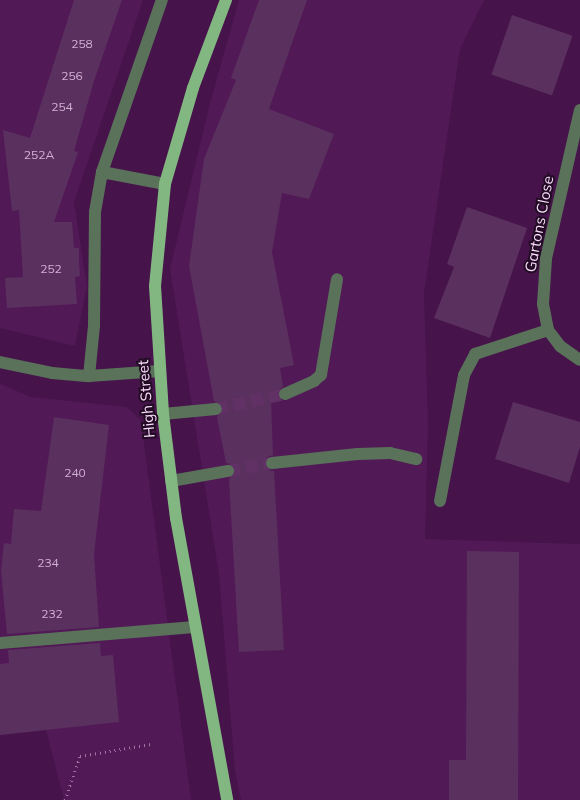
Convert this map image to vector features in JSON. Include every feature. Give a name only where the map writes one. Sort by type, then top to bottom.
[{"type":"main road","name":"High Street","points":[[226,0],[193,88],[165,184],[155,286],[160,371],[171,481],[194,627],[227,800]]},
{"type":"street","points":[[89,376],[94,326],[95,212],[102,172],[162,0]]},
{"type":"street","name":"Gartons Close","points":[[580,110],[546,259],[543,304],[548,330],[560,346],[580,360]]},
{"type":"street","points":[[102,172],[165,184]]},
{"type":"street","points":[[285,394],[314,382],[321,375],[337,280]]},
{"type":"street","points":[[440,501],[464,374],[474,354],[548,330]]},
{"type":"street","points":[[0,362],[52,373],[89,376],[160,371]]},
{"type":"street","points":[[164,414],[216,409]]},
{"type":"street","points":[[272,463],[358,454],[390,453],[416,459]]},
{"type":"street","points":[[171,481],[228,472]]},
{"type":"street","points":[[0,643],[194,627]]},
{"type":"path","points":[[65,800],[80,756],[151,744]]},
{"type":"shaded area","points":[[0,0],[143,0],[74,202],[87,286],[75,346],[0,328]]},
{"type":"shaded area","points":[[239,0],[484,0],[460,49],[424,293],[428,425],[425,539],[580,544],[580,800],[241,800],[235,771],[219,574],[170,269],[210,103]]},
{"type":"shaded area","points":[[0,384],[31,397],[127,407],[141,421],[191,800],[64,800],[46,730],[0,735]]},
{"type":"building","points":[[74,0],[122,0],[94,81],[74,151],[78,152],[54,222],[72,222],[74,248],[79,248],[80,276],[75,277],[77,304],[7,308],[5,278],[23,277],[19,210],[12,211],[3,130],[30,138]]},
{"type":"building","points":[[259,0],[307,0],[269,109],[334,134],[309,199],[282,193],[272,252],[294,365],[280,368],[283,386],[277,393],[279,400],[271,400],[273,455],[267,457],[264,463],[268,470],[274,471],[284,650],[239,652],[229,479],[236,470],[234,465],[226,463],[217,417],[224,408],[214,401],[189,266],[204,159],[236,80],[231,78]]},
{"type":"building","points":[[512,15],[573,36],[552,95],[491,75]]},
{"type":"building","points":[[467,207],[527,228],[490,338],[434,318],[454,267],[447,264]]},
{"type":"building","points":[[513,402],[580,422],[580,447],[569,483],[495,459]]},
{"type":"building","points":[[54,417],[109,425],[94,554],[99,627],[7,634],[1,570],[4,543],[11,544],[14,509],[41,511]]},
{"type":"building","points":[[467,551],[519,552],[518,800],[449,800],[449,760],[466,760]]},
{"type":"building","points":[[100,643],[101,656],[113,655],[119,722],[0,735],[0,664],[9,663],[8,650]]},
{"type":"tunnel","points":[[216,409],[285,394]]},
{"type":"tunnel","points":[[228,471],[272,463]]}]
